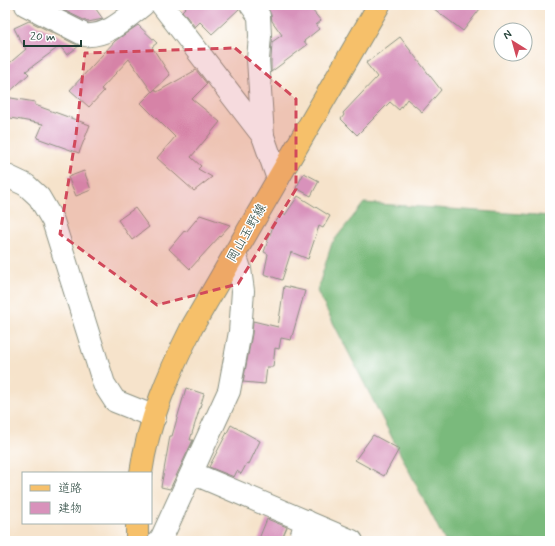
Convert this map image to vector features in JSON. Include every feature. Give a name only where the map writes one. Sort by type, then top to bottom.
[{"type":"main road","name":"岡山玉野線","points":[[141,472],[161,395],[188,334],[379,5]]},
{"type":"main road","points":[[137,524],[137,541]]},
{"type":"street","points":[[26,5],[85,35],[94,36],[106,32],[143,5]]},
{"type":"street","points":[[162,5],[263,136]]},
{"type":"street","points":[[251,5],[259,16],[260,36],[258,59],[263,136],[278,179]]},
{"type":"street","points":[[5,175],[26,185],[39,197],[53,222],[104,384],[115,401],[155,417]]},
{"type":"street","points":[[159,541],[192,473],[229,390],[239,340],[243,291],[240,269],[235,254]]},
{"type":"street","points":[[192,473],[303,531],[352,541]]},
{"type":"highlighted area","points":[[235,48],[296,99],[296,189],[238,284],[157,305],[60,234],[76,135],[85,53]]},
{"type":"green space","points":[[364,203],[550,216],[550,541],[445,541],[317,291],[332,243]]},
{"type":"building","points":[[64,5],[93,5],[103,19],[88,22],[59,8]]},
{"type":"building","points":[[184,5],[239,5],[239,9],[212,34],[200,22],[195,27],[182,11],[186,7]]},
{"type":"building","points":[[266,5],[308,5],[321,21],[316,25],[319,29],[304,41],[307,45],[271,72],[272,42],[282,35],[272,21]]},
{"type":"building","points":[[429,5],[483,5],[463,31]]},
{"type":"building","points":[[29,21],[79,46],[67,55],[60,46],[26,71],[29,74],[5,96],[5,67],[26,49],[14,28]]},
{"type":"building","points":[[138,25],[157,43],[152,47],[170,75],[152,92],[129,59],[101,89],[104,91],[89,107],[70,90],[115,41]]},
{"type":"building","points":[[400,37],[441,90],[422,112],[407,99],[399,110],[390,102],[357,135],[341,119],[344,115],[343,113],[377,77],[366,63]]},
{"type":"building","points":[[196,70],[207,84],[192,99],[220,122],[191,157],[201,166],[198,169],[212,177],[194,191],[157,158],[175,137],[141,103],[155,89],[157,92]]},
{"type":"building","points":[[5,97],[35,102],[35,105],[90,125],[79,153],[37,138],[43,124],[5,117]]},
{"type":"building","points":[[84,171],[91,190],[76,196],[68,177]]},
{"type":"building","points":[[304,173],[319,181],[311,196],[296,188]]},
{"type":"building","points":[[298,196],[330,216],[323,228],[319,226],[308,259],[291,252],[282,280],[264,274],[268,254],[264,252],[273,226],[281,214],[285,215]]},
{"type":"building","points":[[135,208],[149,227],[132,240],[118,220]]},
{"type":"building","points":[[200,215],[230,225],[190,269],[169,249]]},
{"type":"building","points":[[284,286],[305,291],[291,340],[281,338],[279,349],[275,348],[273,367],[267,367],[265,384],[243,382],[253,321],[278,327]]},
{"type":"building","points":[[186,388],[204,394],[190,440],[193,440],[170,489],[161,487],[170,436],[172,436]]},
{"type":"building","points":[[231,425],[260,441],[249,464],[247,463],[241,474],[237,471],[234,477],[209,467]]},
{"type":"building","points":[[373,435],[399,449],[384,476],[355,460]]},
{"type":"building","points":[[267,519],[287,527],[281,541],[258,541]]}]
